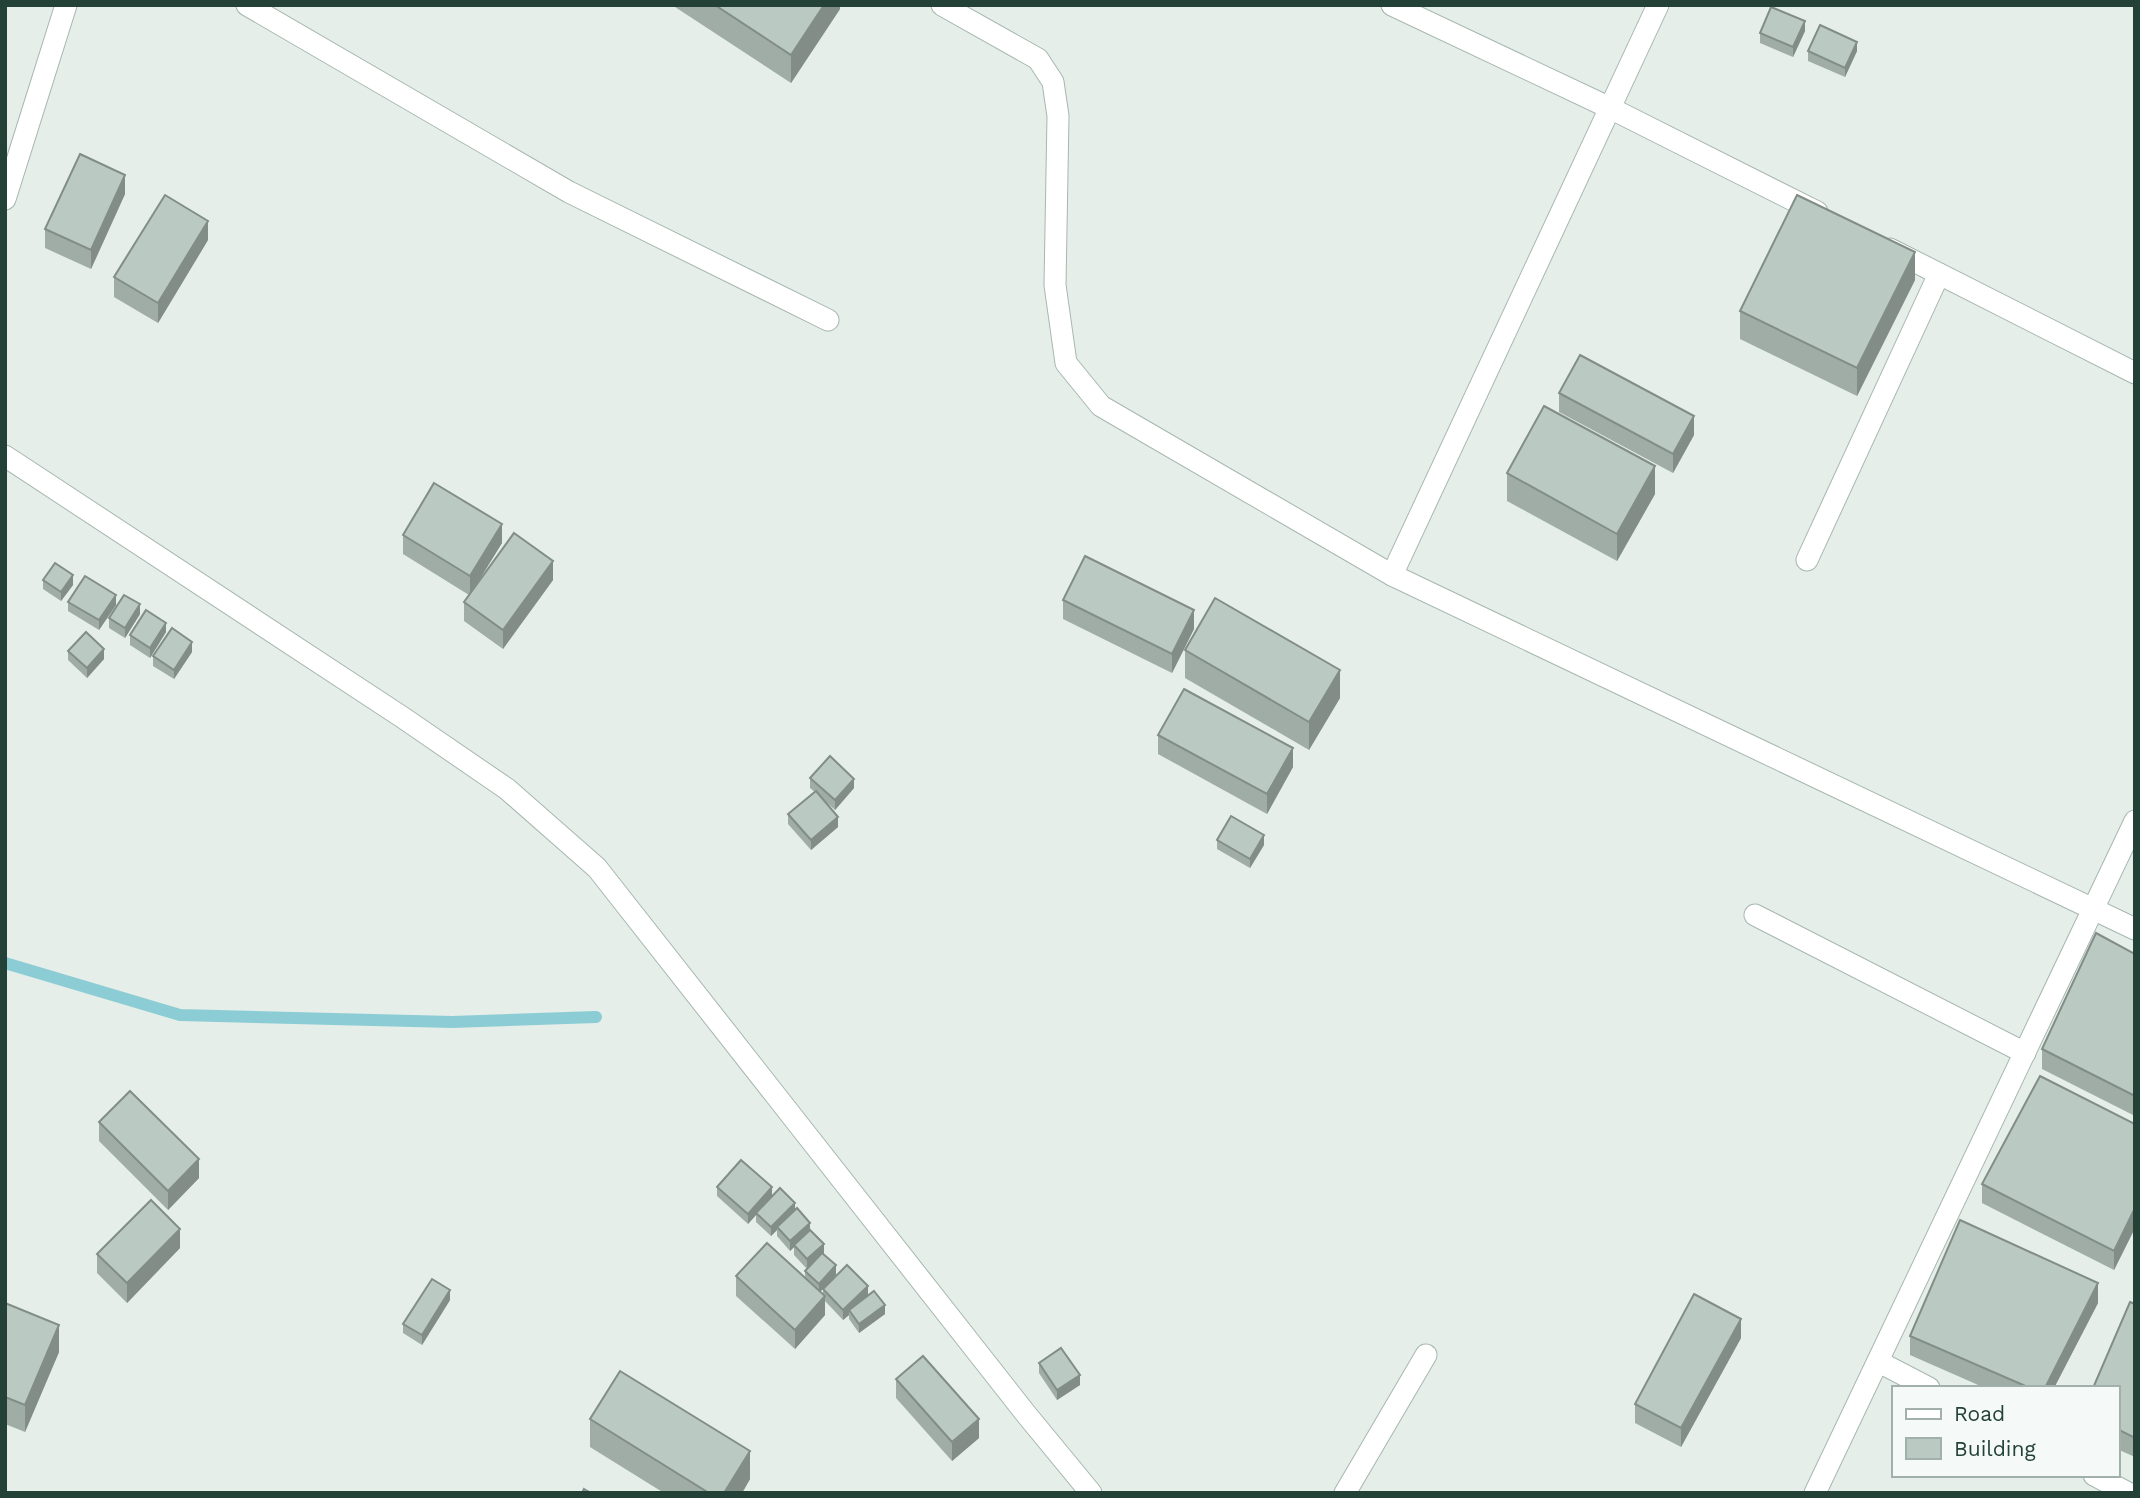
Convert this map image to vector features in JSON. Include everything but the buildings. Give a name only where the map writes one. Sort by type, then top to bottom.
[{"type":"street","points":[[5,199],[65,5]]},
{"type":"street","points":[[247,5],[569,192],[828,320]]},
{"type":"street","points":[[942,5],[1038,59],[1053,82],[1058,116],[1055,285],[1066,363],[1101,406],[1392,575],[2135,929]]},
{"type":"street","points":[[1392,5],[1610,108],[1830,219]]},
{"type":"street","points":[[1392,575],[1658,5]]},
{"type":"street","points":[[1866,237],[2135,373]]},
{"type":"street","points":[[1807,560],[1939,274]]},
{"type":"street","points":[[5,456],[402,717],[496,782],[597,868],[1091,1493]]},
{"type":"street","points":[[1815,1493],[2135,821]]},
{"type":"street","points":[[1755,915],[2025,1053]]},
{"type":"street","points":[[1345,1493],[1426,1354]]},
{"type":"street","points":[[1879,1362],[1925,1386]]},
{"type":"street","points":[[2098,1477],[2127,1493]]},
{"type":"waterway","points":[[5,963],[180,1015],[452,1022],[596,1017]]}]
